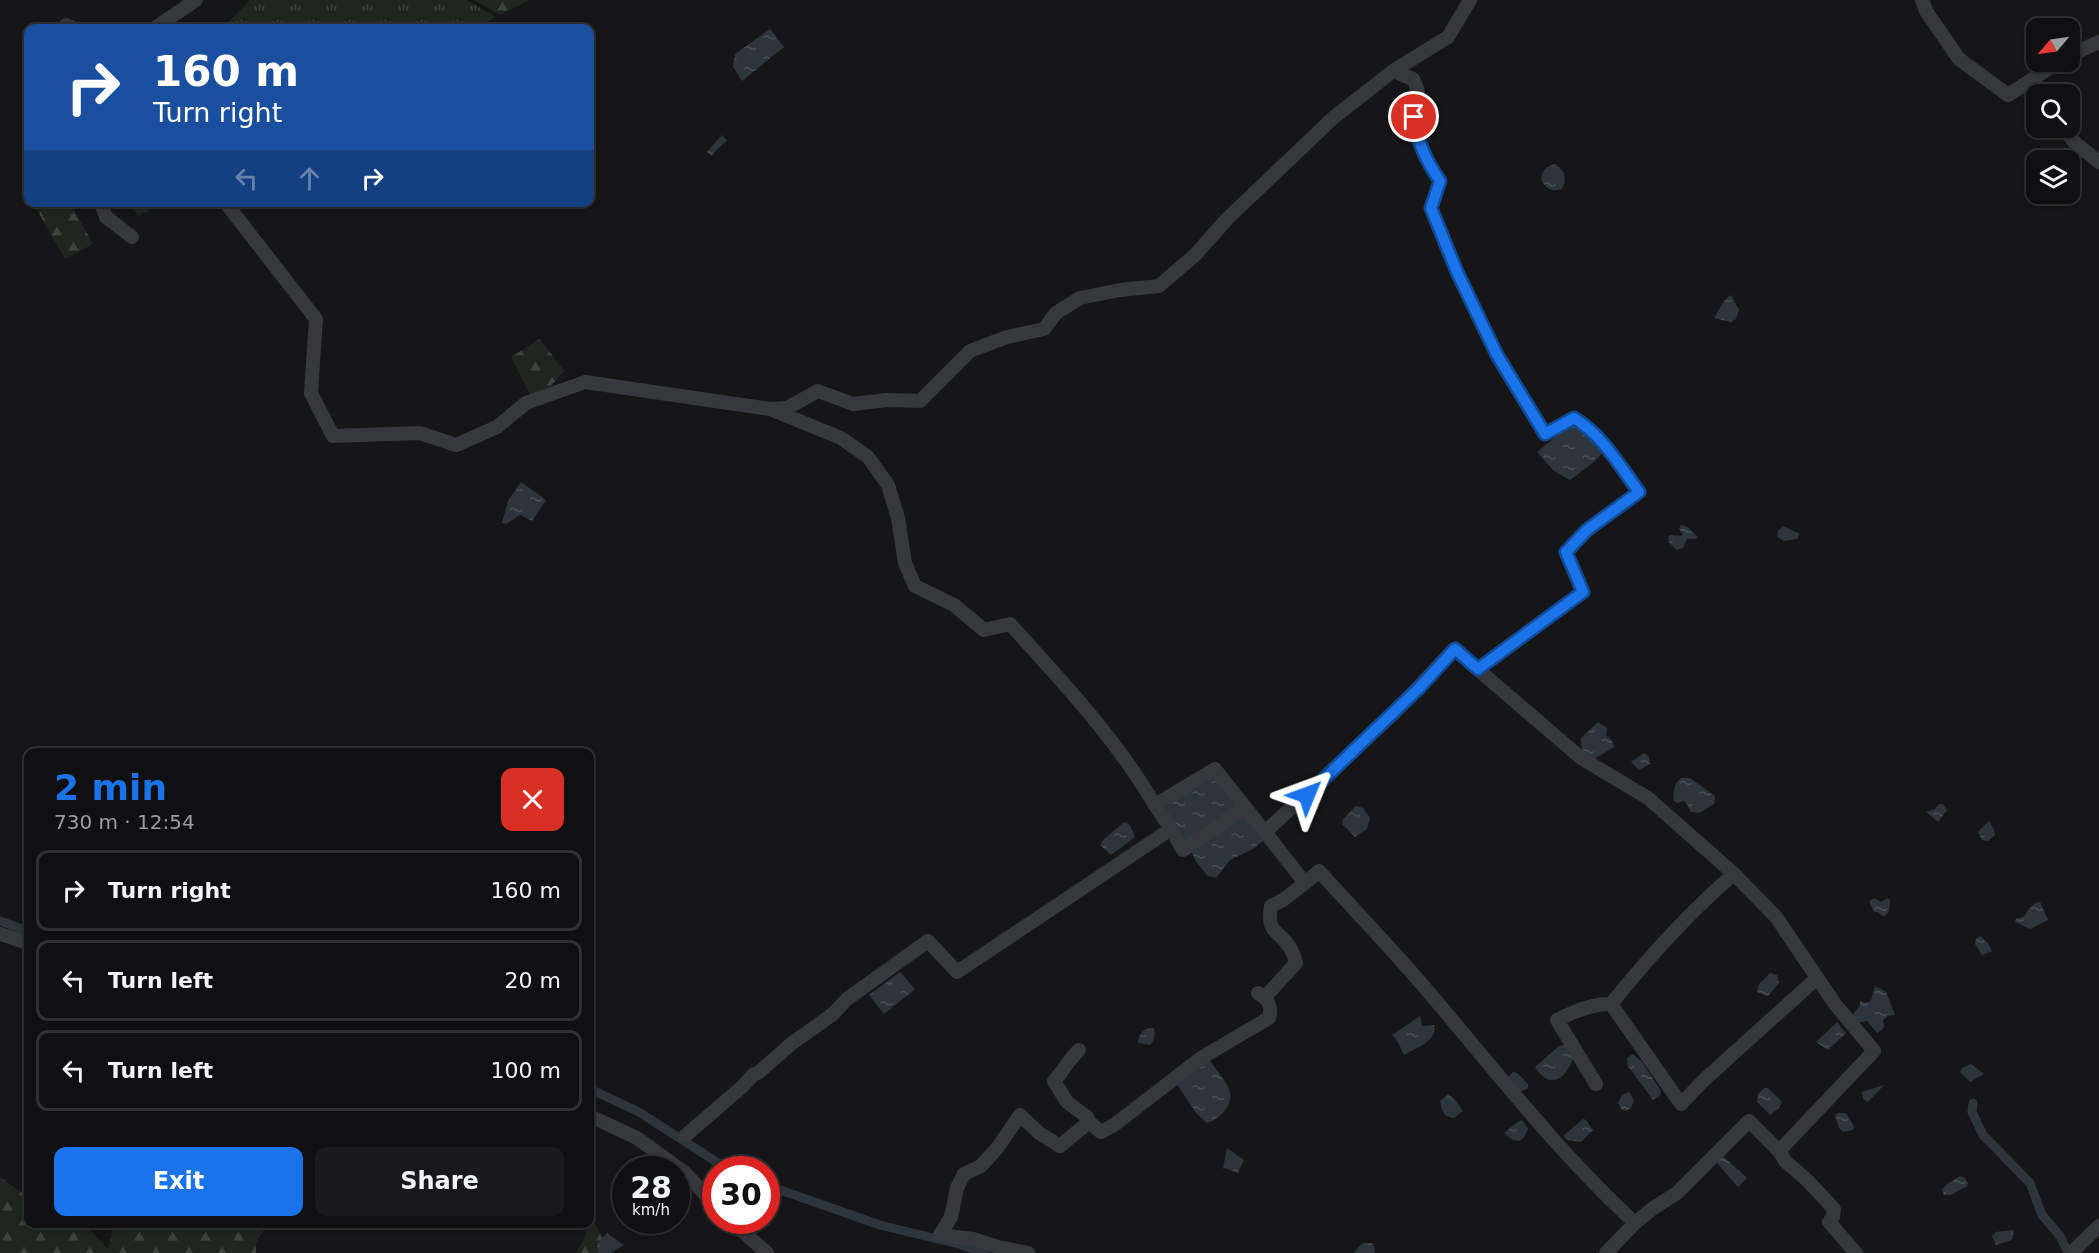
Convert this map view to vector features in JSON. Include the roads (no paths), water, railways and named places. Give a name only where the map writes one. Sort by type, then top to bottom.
[{"type":"street","points":[[160,24],[196,0]]},
{"type":"street","points":[[229,207],[316,319],[311,393],[333,436],[420,433],[456,445],[497,427],[526,403],[585,382],[770,409],[787,408],[818,391],[853,404],[887,400],[920,401],[970,351],[1007,337],[1044,329],[1056,313],[1080,298],[1120,290],[1159,286],[1195,255],[1228,218],[1333,118],[1393,71],[1448,37],[1470,0]]},
{"type":"street","points":[[1922,0],[1926,11],[1959,59],[2008,95],[2043,72]]},
{"type":"street","points":[[2080,51],[2099,42]]},
{"type":"street","points":[[1393,71],[1413,79],[1420,91],[1414,117],[1418,140],[1428,164],[1440,181],[1431,208],[1457,272],[1497,355],[1545,434],[1574,418],[1587,426],[1612,454],[1639,492],[1587,530],[1566,552],[1583,592],[1478,669]]},
{"type":"street","points":[[2032,79],[2035,84]]},
{"type":"street","points":[[2071,138],[2099,162]]},
{"type":"street","points":[[103,207],[106,217],[132,237]]},
{"type":"street","points":[[770,409],[841,438],[868,457],[888,485],[898,518],[905,563],[915,586],[954,605],[984,630],[1010,624],[1091,716],[1139,778],[1183,850],[1245,807]]},
{"type":"street","points":[[1265,832],[1393,714],[1455,649],[1581,758],[1648,798],[1734,874],[1776,917],[1817,978],[1874,1051],[1779,1151]]},
{"type":"street","points":[[1155,806],[1215,769],[1305,883]]},
{"type":"street","points":[[685,1136],[791,1044],[833,1014],[847,999],[928,940],[957,972],[1171,829]]},
{"type":"street","points":[[1079,1050],[1069,1059],[1065,1070],[1054,1081],[1067,1102],[1087,1117],[1089,1122],[1101,1132],[1114,1125],[1214,1049],[1269,1018],[1271,1010],[1261,995],[1296,963],[1292,950],[1275,933],[1269,920],[1271,906],[1283,900],[1319,871],[1419,981],[1568,1157],[1635,1223]]},
{"type":"street","points":[[1611,1004],[1651,955],[1686,918],[1734,874]]},
{"type":"street","points":[[0,934],[24,942]]},
{"type":"street","points":[[1611,1004],[1681,1104],[1704,1080],[1817,978]]},
{"type":"street","points":[[1596,1084],[1557,1020],[1571,1013],[1611,1004]]},
{"type":"street","points":[[1028,1253],[973,1239],[940,1235],[951,1217],[957,1188],[964,1174],[981,1166],[998,1147],[1020,1115],[1039,1133],[1060,1146],[1089,1122]]},
{"type":"street","points":[[594,1118],[637,1138],[685,1173],[702,1191]]},
{"type":"street","points":[[1606,1253],[1635,1223],[1677,1193],[1749,1120],[1779,1151],[1785,1161],[1808,1181],[1834,1209],[1833,1217],[1829,1222],[1856,1253]]},
{"type":"street","points":[[2071,1253],[2099,1226]]},
{"type":"street","points":[[746,1234],[767,1253]]},
{"type":"water","points":[[770,29],[784,47],[742,81],[733,67],[735,54]]},
{"type":"water","points":[[722,135],[727,140],[711,156],[707,152]]},
{"type":"water","points":[[1555,164],[1561,169],[1565,178],[1562,189],[1552,190],[1547,188],[1541,180],[1545,169]]},
{"type":"water","points":[[1731,295],[1739,310],[1736,319],[1731,322],[1714,318],[1724,301]]},
{"type":"water","points":[[1574,422],[1604,451],[1570,480],[1554,471],[1537,452]]},
{"type":"water","points":[[521,482],[546,500],[532,521],[520,515],[506,524],[502,523],[508,501]]},
{"type":"water","points":[[1681,525],[1686,526],[1698,537],[1687,539],[1683,548],[1676,550],[1668,537],[1670,535],[1681,536],[1683,534],[1679,529]]},
{"type":"water","points":[[1783,526],[1800,534],[1797,539],[1784,541],[1777,537],[1778,531]]},
{"type":"water","points":[[1598,722],[1607,728],[1606,735],[1614,747],[1594,759],[1582,751],[1581,738]]},
{"type":"water","points":[[1644,753],[1649,757],[1650,764],[1639,770],[1631,762]]},
{"type":"water","points":[[1212,774],[1239,806],[1183,845],[1161,806]]},
{"type":"water","points":[[1682,778],[1690,778],[1715,796],[1714,804],[1699,813],[1691,812],[1684,801],[1677,803],[1674,801],[1675,785]]},
{"type":"water","points":[[1939,804],[1943,804],[1947,810],[1938,822],[1926,812],[1935,809]]},
{"type":"water","points":[[1356,806],[1363,808],[1370,818],[1367,829],[1355,837],[1342,824],[1343,819]]},
{"type":"water","points":[[1243,812],[1264,840],[1253,849],[1230,860],[1216,878],[1208,876],[1196,862],[1190,849]]},
{"type":"water","points":[[1989,821],[1995,835],[1988,841],[1982,840],[1978,832]]},
{"type":"water","points":[[1124,822],[1130,825],[1135,837],[1111,855],[1101,846],[1102,841]]},
{"type":"water","points":[[1875,898],[1881,902],[1888,898],[1890,901],[1889,911],[1884,917],[1874,912],[1869,901]]},
{"type":"water","points":[[2040,902],[2048,920],[2030,929],[2015,922],[2016,919],[2025,916],[2033,905]]},
{"type":"water","points":[[1980,936],[1988,943],[1992,951],[1982,955],[1975,944],[1976,939]]},
{"type":"water","points":[[900,972],[915,989],[884,1014],[869,995]]},
{"type":"water","points":[[1770,973],[1777,975],[1779,983],[1768,996],[1757,992],[1759,984]]},
{"type":"water","points":[[1875,986],[1886,992],[1895,1015],[1883,1020],[1884,1027],[1877,1033],[1867,1021],[1856,1023],[1853,1014],[1860,1005],[1860,1001],[1867,1003],[1871,1001]]},
{"type":"water","points":[[1420,1016],[1422,1026],[1434,1025],[1433,1035],[1425,1043],[1404,1055],[1392,1035]]},
{"type":"water","points":[[1837,1022],[1846,1033],[1828,1050],[1816,1042]]},
{"type":"water","points":[[1149,1028],[1154,1028],[1152,1043],[1150,1045],[1138,1043],[1141,1034]]},
{"type":"water","points":[[1564,1045],[1573,1059],[1566,1072],[1556,1080],[1540,1074],[1535,1067],[1559,1046]]},
{"type":"water","points":[[1633,1054],[1643,1063],[1661,1091],[1660,1096],[1653,1100],[1628,1066],[1627,1058]]},
{"type":"water","points":[[1209,1059],[1229,1089],[1230,1100],[1225,1110],[1217,1118],[1207,1123],[1196,1113],[1176,1083]]},
{"type":"water","points":[[1971,1064],[1984,1074],[1970,1082],[1960,1072],[1962,1068]]},
{"type":"water","points":[[1513,1072],[1528,1084],[1528,1088],[1518,1093],[1506,1079]]},
{"type":"water","points":[[1884,1085],[1868,1102],[1863,1099],[1862,1092]]},
{"type":"water","points":[[1764,1088],[1768,1088],[1782,1102],[1778,1109],[1770,1115],[1757,1102],[1758,1094]]},
{"type":"water","points":[[1629,1092],[1634,1100],[1631,1108],[1626,1111],[1622,1110],[1618,1103],[1622,1095]]},
{"type":"water","points":[[1448,1094],[1463,1111],[1454,1118],[1446,1116],[1442,1110],[1440,1101]]},
{"type":"water","points":[[1846,1113],[1854,1126],[1853,1130],[1843,1132],[1839,1128],[1835,1115]]},
{"type":"water","points":[[1583,1119],[1593,1130],[1581,1142],[1568,1140],[1563,1136]]},
{"type":"water","points":[[1522,1120],[1528,1128],[1520,1141],[1513,1140],[1504,1133],[1519,1121]]},
{"type":"water","points":[[1227,1148],[1244,1160],[1238,1173],[1223,1169]]},
{"type":"water","points":[[1723,1156],[1747,1178],[1738,1187],[1716,1162]]},
{"type":"water","points":[[1960,1176],[1965,1178],[1967,1186],[1951,1195],[1944,1195],[1942,1190],[1946,1185]]},
{"type":"water","points":[[2014,1230],[2012,1240],[1996,1245],[1992,1236],[1996,1232]]},
{"type":"water","points":[[607,1233],[624,1245],[610,1253],[598,1253],[597,1244]]},
{"type":"water","points":[[1372,1243],[1375,1248],[1374,1253],[1354,1253],[1359,1246]]},
{"type":"waterway","points":[[0,921],[24,930]]},
{"type":"waterway","points":[[594,1091],[639,1112],[707,1156]]},
{"type":"waterway","points":[[1973,1103],[1972,1112],[1983,1135],[2030,1183],[2042,1215],[2060,1236],[2068,1253]]},
{"type":"waterway","points":[[780,1190],[880,1225],[985,1253]]}]
